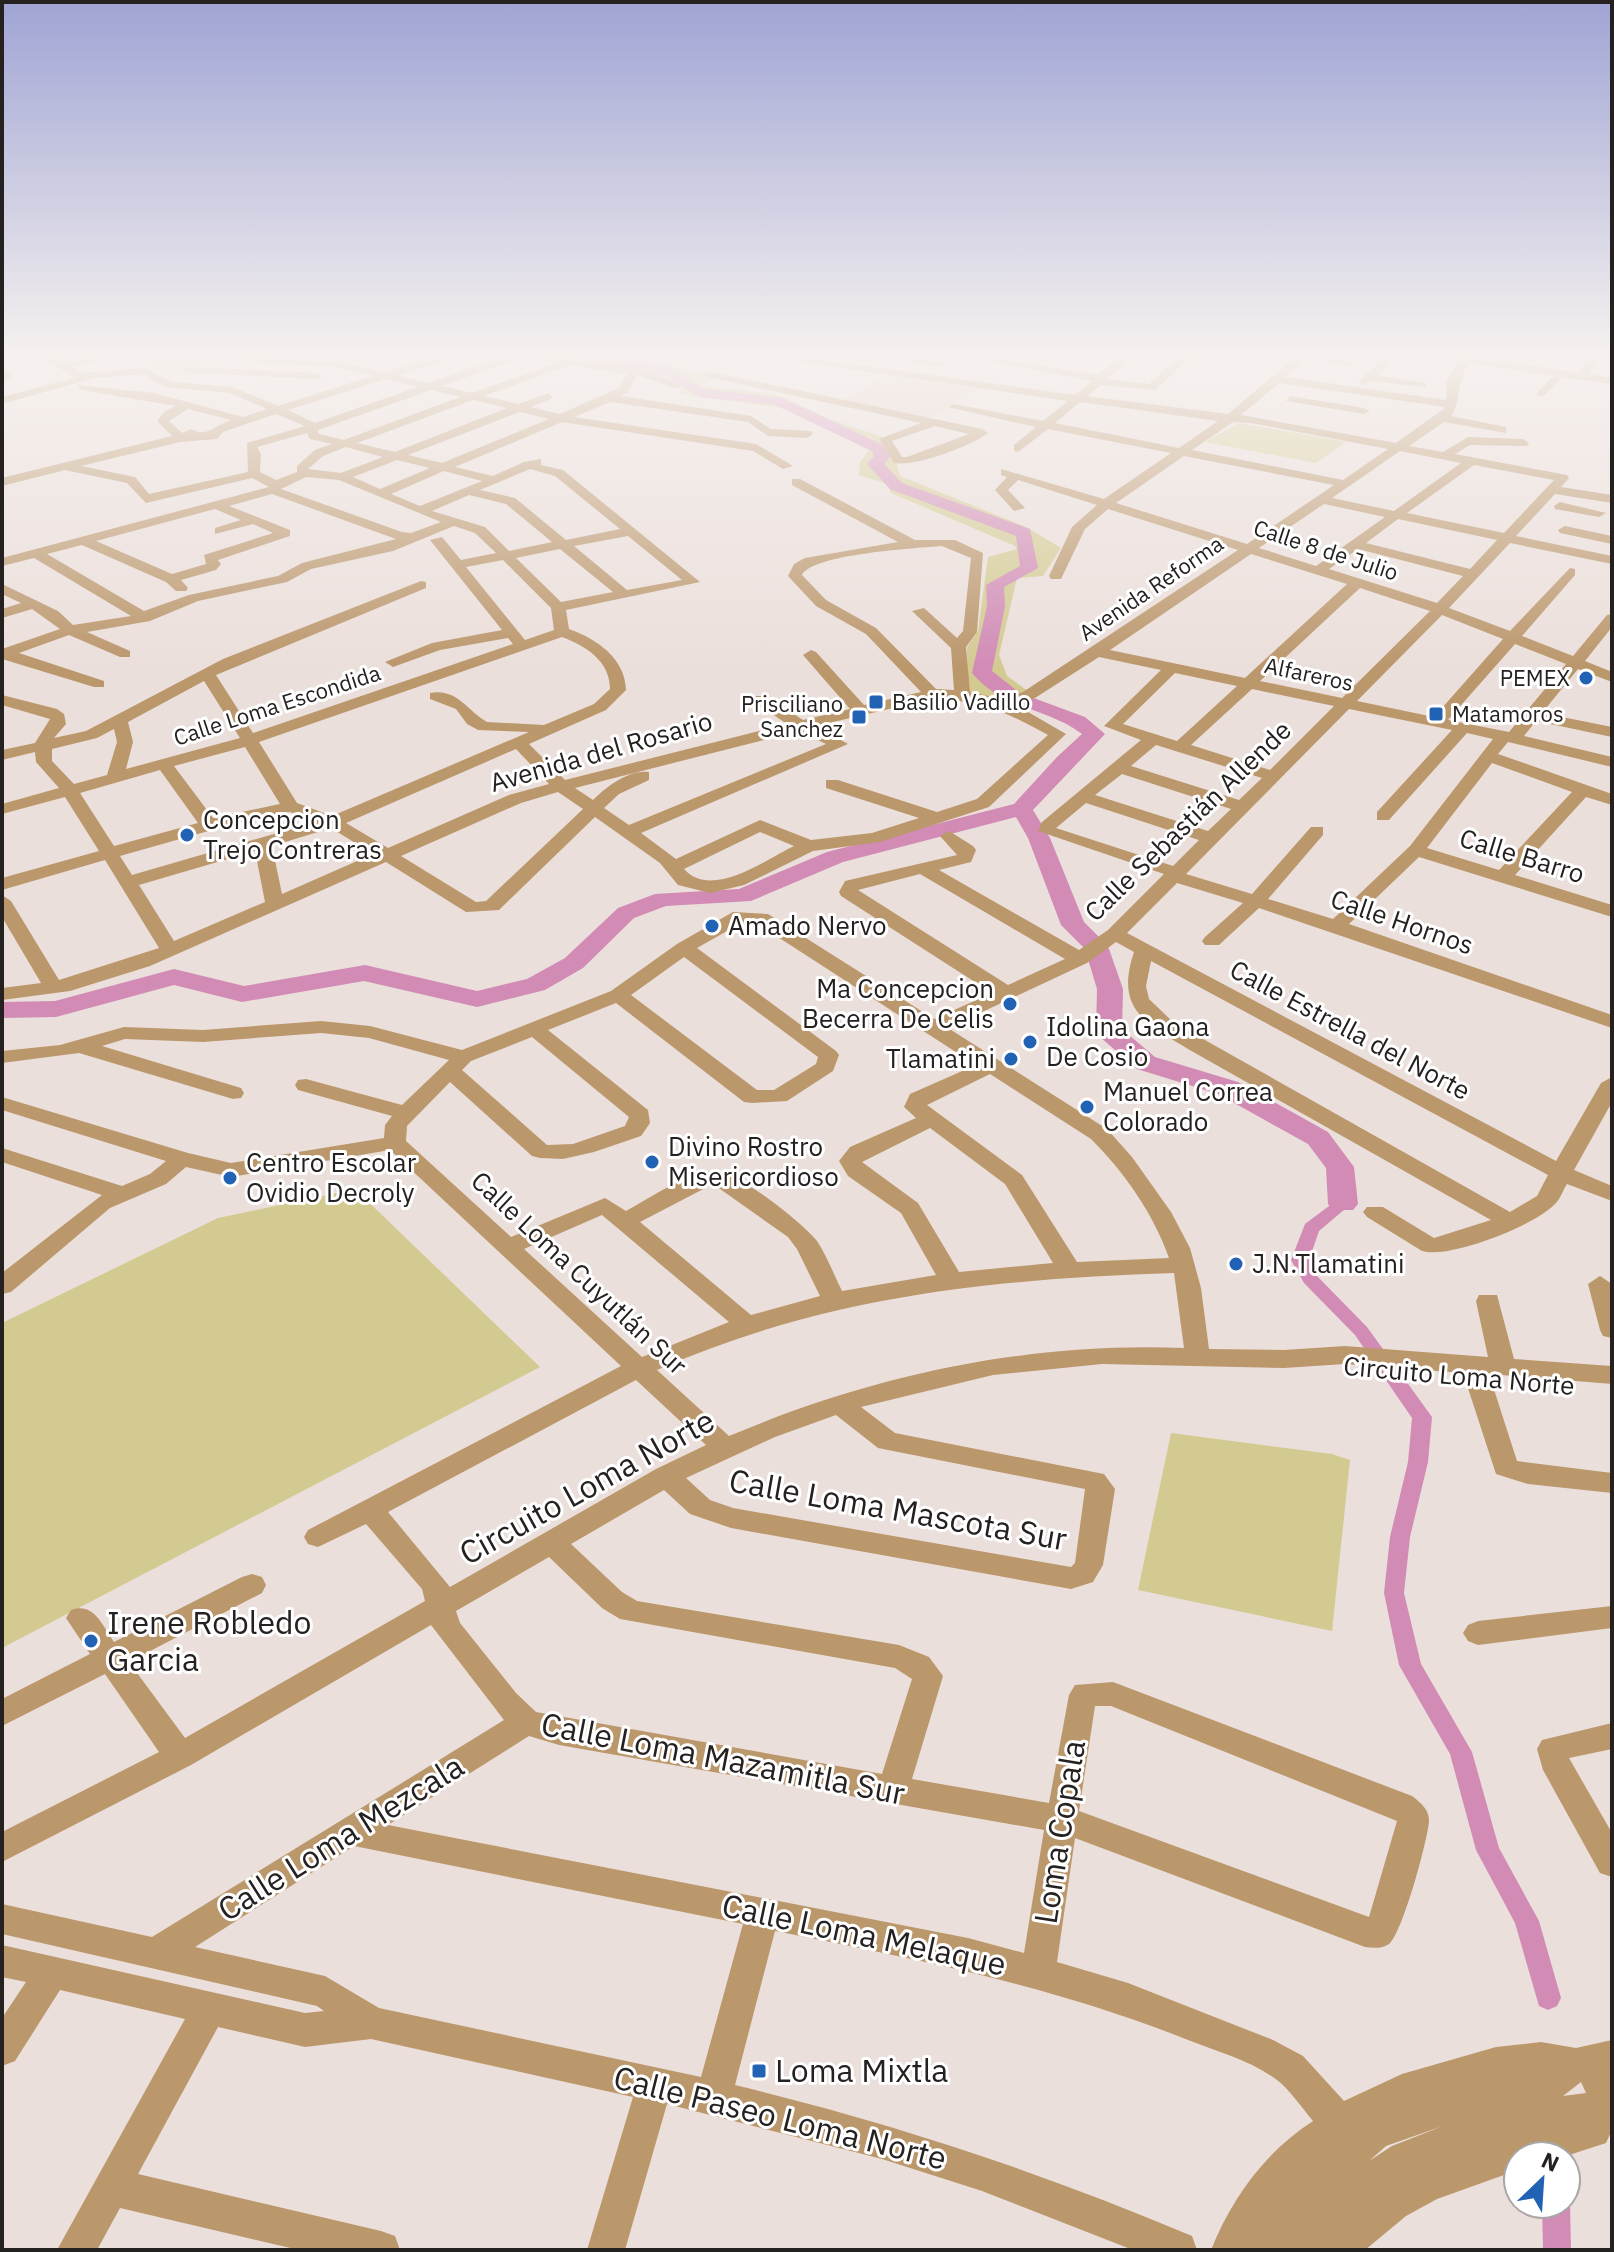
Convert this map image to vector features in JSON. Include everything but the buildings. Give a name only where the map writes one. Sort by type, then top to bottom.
[{"type":"street","points":[[2,482],[110,456]]},
{"type":"street","points":[[256,456],[265,484]]},
{"type":"street","points":[[305,473],[301,468],[318,456]]},
{"type":"street","points":[[342,477],[390,456]]},
{"type":"street","points":[[397,456],[494,480]]},
{"type":"street","points":[[379,494],[470,456]]},
{"type":"street","points":[[770,456],[787,466]]},
{"type":"street","points":[[897,456],[901,461],[915,456]]},
{"type":"street","points":[[1056,576],[1079,527],[1170,456]]},
{"type":"street","points":[[1203,456],[1341,483]]},
{"type":"street","name":"Avenida Reforma","points":[[1016,700],[1097,652],[1382,456]]},
{"type":"street","points":[[1438,456],[1612,499]]},
{"type":"street","points":[[1319,570],[1359,545],[1470,462]]},
{"type":"street","points":[[420,511],[532,464],[556,471],[693,582],[558,607]]},
{"type":"street","points":[[67,467],[102,477],[131,480],[146,499],[265,484],[400,536],[412,537]]},
{"type":"street","points":[[2,562],[216,505],[265,484],[305,473],[342,477],[420,511],[480,530],[558,607],[562,632],[591,643],[619,684],[613,698],[576,720],[333,822],[129,882]]},
{"type":"street","name":"Calle 8 de Julio","points":[[1019,508],[1001,490],[1010,474],[1440,609],[1612,677]]},
{"type":"street","points":[[796,482],[910,543]]},
{"type":"street","name":"Calle Sebastián Allende","points":[[932,1028],[1082,957],[1113,935],[1440,609],[1559,484]]},
{"type":"street","points":[[309,503],[364,486]]},
{"type":"street","points":[[467,491],[507,500],[565,543],[625,595]]},
{"type":"street","points":[[1319,499],[1612,560]]},
{"type":"street","points":[[1543,503],[1599,513]]},
{"type":"street","points":[[171,579],[211,567],[214,564],[209,558],[228,550],[285,533],[216,505]]},
{"type":"street","points":[[220,531],[256,519]]},
{"type":"street","points":[[3,653],[70,630],[145,618],[194,598],[282,579],[307,566],[388,548],[456,521]]},
{"type":"street","points":[[1565,530],[1612,540]]},
{"type":"street","points":[[458,565],[631,531]]},
{"type":"street","points":[[437,540],[517,640]]},
{"type":"street","points":[[85,541],[171,579],[194,598]]},
{"type":"street","points":[[932,694],[871,631],[821,603],[795,576],[804,563],[910,543],[955,544],[980,558],[970,632],[958,647]]},
{"type":"street","points":[[1359,545],[1473,574]]},
{"type":"street","points":[[38,554],[65,573],[145,618]]},
{"type":"street","points":[[1437,723],[1570,572]]},
{"type":"street","points":[[1180,747],[1357,583]]},
{"type":"street","points":[[2,755],[42,744],[83,738],[207,673],[421,585]]},
{"type":"street","points":[[2,588],[23,596],[53,614],[70,630],[125,654]]},
{"type":"street","points":[[2,614],[33,604]]},
{"type":"street","points":[[919,611],[958,647],[962,695]]},
{"type":"street","points":[[1336,926],[1416,850],[1490,757],[1531,715],[1612,618]]},
{"type":"street","name":"Calle Loma Escondida","points":[[2,809],[247,741],[517,640],[562,632]]},
{"type":"street","points":[[393,662],[437,646],[517,640]]},
{"type":"street","name":"Alfareros","points":[[1097,652],[1509,737],[1612,762]]},
{"type":"street","points":[[3,653],[99,684]]},
{"type":"street","points":[[811,655],[860,710]]},
{"type":"street","points":[[1171,668],[1113,722],[1117,729],[1273,776]]},
{"type":"street","points":[[207,673],[291,807]]},
{"type":"street","name":"Avenida del Rosario","points":[[2,994],[54,988],[103,976],[171,951],[515,799],[860,710],[932,694],[1016,700],[1058,734],[983,803],[944,828]]},
{"type":"street","points":[[436,696],[462,706],[473,721],[484,727],[533,727],[547,731]]},
{"type":"street","points":[[628,832],[840,744],[800,725],[760,699]]},
{"type":"street","points":[[2,700],[56,714],[59,721],[42,744],[44,762],[69,789],[106,853],[129,882],[171,951]]},
{"type":"street","points":[[2,719],[34,708]]},
{"type":"street","points":[[1531,715],[1612,732]]},
{"type":"street","points":[[115,777],[125,742],[120,721]]},
{"type":"street","points":[[1383,816],[1463,728]]},
{"type":"street","points":[[1083,797],[1152,740]]},
{"type":"street","points":[[520,744],[561,786],[628,832],[673,867],[685,881],[697,886],[737,881],[809,846],[944,828]]},
{"type":"street","points":[[1490,757],[1583,790],[1609,794]]},
{"type":"street","points":[[2,884],[209,825],[291,807],[333,822],[464,904],[484,908],[497,901],[613,790],[670,759]]},
{"type":"street","points":[[164,764],[209,825]]},
{"type":"street","points":[[1118,767],[1243,807]]},
{"type":"street","points":[[832,784],[944,828],[968,854],[924,869],[847,888],[848,892],[1006,993]]},
{"type":"street","points":[[1503,877],[1583,790]]},
{"type":"street","points":[[1083,797],[1212,838]]},
{"type":"street","name":"Calle Hornos","points":[[1083,797],[1048,826],[1047,831],[1336,926],[1612,1022]]},
{"type":"street","points":[[673,867],[760,825],[809,846]]},
{"type":"street","points":[[1212,941],[1256,901],[1317,831]]},
{"type":"street","points":[[263,845],[275,906]]},
{"type":"street","name":"Calle Barro","points":[[1416,850],[1612,911]]},
{"type":"street","points":[[924,869],[1082,957]]},
{"type":"street","points":[[2,901],[54,988]]},
{"type":"street","points":[[2,1103],[182,1159],[231,1170],[253,1169],[395,1143],[396,1125],[457,1064],[533,1028],[618,995],[684,948],[740,916],[750,915],[761,918],[1099,1134],[1122,1156],[1157,1211],[1184,1265],[1198,1358]]},
{"type":"street","name":"Calle Estrella del Norte","points":[[1113,935],[1561,1173],[1612,1194]]},
{"type":"street","points":[[618,995],[752,1097],[766,1099],[779,1096],[826,1067],[829,1055],[684,948]]},
{"type":"street","points":[[1144,952],[1135,976],[1134,989],[1140,1002],[1154,1018],[1195,1045],[1308,1105],[1509,1221]]},
{"type":"street","points":[[2,1057],[39,1056],[124,1033],[203,1036],[348,1027],[457,1064],[540,1151],[553,1155],[633,1131],[640,1115],[533,1028]]},
{"type":"street","points":[[80,1046],[233,1093]]},
{"type":"street","points":[[951,1279],[910,1208],[856,1171],[850,1161],[858,1152],[992,1065]]},
{"type":"street","points":[[1375,1212],[1430,1246],[1509,1221],[1546,1200],[1612,1083]]},
{"type":"street","points":[[306,1085],[406,1113]]},
{"type":"street","points":[[922,1112],[1001,1167],[1014,1180],[1068,1267]]},
{"type":"street","name":"Calle Loma Cuyutlán Sur","points":[[395,1143],[723,1446]]},
{"type":"street","points":[[2,1155],[120,1193]]},
{"type":"street","points":[[2,1286],[13,1264],[120,1193],[158,1179],[182,1159]]},
{"type":"street","points":[[626,1220],[714,1177],[726,1181],[796,1232],[808,1246],[835,1301]]},
{"type":"street","points":[[509,1247],[605,1205],[747,1324]]},
{"type":"street","points":[[318,1537],[685,1345],[747,1324],[835,1301],[951,1279],[1068,1267],[1184,1265]]},
{"type":"street","points":[[1600,1284],[1612,1330]]},
{"type":"street","points":[[1488,1301],[1503,1366]]},
{"type":"street","name":"Circuito Loma Norte","points":[[2,1848],[180,1756],[442,1608],[666,1476],[723,1446],[840,1405],[1008,1364],[1101,1355],[1394,1365],[1475,1371],[1612,1389]]},
{"type":"street","name":"Circuito Loma Norte","points":[[1475,1371],[1503,1366],[1612,1375]]},
{"type":"street","points":[[1475,1371],[1506,1467],[1528,1474],[1612,1483]]},
{"type":"street","name":"Calle Loma Mascota Sur","points":[[666,1476],[700,1507],[731,1518],[1071,1578],[1083,1574],[1089,1565],[1101,1489],[1094,1481],[887,1441],[840,1405]]},
{"type":"street","name":"Calle Loma Mazamitla Sur","points":[[370,1510],[435,1585],[446,1627],[505,1702],[526,1722],[559,1732],[892,1792],[1063,1819],[1365,1932],[1378,1933]]},
{"type":"street","points":[[553,1543],[612,1600],[630,1611],[899,1657],[918,1665],[928,1676],[892,1792]]},
{"type":"street","points":[[2,1713],[252,1585]]},
{"type":"street","points":[[1478,1633],[1612,1617]]},
{"type":"street","points":[[81,1618],[180,1756]]},
{"type":"street","name":"Loma Copala","points":[[1038,1972],[1080,1704],[1086,1694],[1113,1694],[1401,1806],[1412,1814],[1413,1822],[1384,1925],[1378,1933]]},
{"type":"street","name":"Calle Loma Mezcala","points":[[155,1954],[526,1722]]},
{"type":"street","points":[[1612,1736],[1553,1749],[1554,1761],[1612,1863]]},
{"type":"street","name":"Calle Loma Melaque","points":[[352,1832],[968,1954],[1038,1972],[1128,1999],[1260,2052],[1290,2068],[1340,2124]]},
{"type":"street","points":[[714,2098],[763,1913]]},
{"type":"street","name":"Calle Paseo Loma Norte","points":[[2,1919],[325,1992],[371,2023]]},
{"type":"street","name":"Calle Paseo Loma Norte","points":[[2,1961],[305,2030],[371,2023],[821,2121],[966,2165],[1095,2211],[1178,2250]]},
{"type":"street","points":[[2,2049],[52,1973]]},
{"type":"street","points":[[76,2250],[210,2008]]},
{"type":"street","points":[[1230,2250],[1238,2228],[1260,2192],[1340,2124],[1384,2098],[1444,2078],[1544,2059],[1592,2062]]},
{"type":"street","points":[[1592,2062],[1608,2111]]},
{"type":"street","points":[[1247,2250],[1331,2168],[1374,2133],[1432,2111],[1556,2081],[1592,2062]]},
{"type":"street","points":[[606,2250],[655,2085]]},
{"type":"street","points":[[1292,2250],[1368,2183],[1405,2159],[1446,2143],[1580,2109],[1608,2111]]},
{"type":"street","points":[[1338,2250],[1376,2212],[1415,2188],[1457,2169],[1593,2130],[1608,2111]]},
{"type":"street","points":[[111,2187],[381,2250]]},
{"type":"shaded area","points":[[865,456],[895,456],[900,476],[1026,527],[1061,548],[1043,576],[1017,578],[999,655],[1007,676],[1028,691],[1009,702],[968,693],[967,647],[978,631],[988,557],[1017,549],[1015,546],[891,493],[888,484],[859,475],[860,462]]},
{"type":"shaded area","points":[[1279,456],[1326,456],[1316,463]]},
{"type":"shaded area","points":[[355,1189],[540,1367],[2,1648],[2,1323],[218,1218]]},
{"type":"shaded area","points":[[1171,1433],[1332,1454],[1350,1460],[1332,1631],[1138,1590]]},
{"type":"waterway","points":[[882,456],[875,464],[896,486],[1024,533],[1029,568],[995,585],[996,606],[982,673],[1013,697],[1078,721],[1095,734],[1064,761],[1022,809]]},
{"type":"waterway","points":[[2,1010],[56,1009],[174,977],[215,984],[242,994],[365,973],[421,989],[477,999],[536,985],[574,963],[626,913],[663,899],[743,896],[835,857],[1022,809]]},
{"type":"waterway","points":[[1022,809],[1039,838],[1073,925],[1096,946],[1110,989],[1109,1031],[1146,1063],[1228,1088],[1318,1138],[1340,1167],[1343,1204]]},
{"type":"waterway","points":[[1343,1204],[1311,1228],[1300,1260],[1310,1279],[1361,1331],[1422,1417],[1418,1462],[1400,1537],[1394,1593],[1410,1665],[1461,1752],[1488,1850],[1527,1921],[1548,1998]]},
{"type":"waterway","points":[[1556,2220],[1557,2250]]},
{"type":"place","name":"PEMEX","points":[[1586,678]]},
{"type":"place","name":"Basilio Vadillo","points":[[876,702]]},
{"type":"place","name":"Matamoros","points":[[1436,714]]},
{"type":"place","name":"Prisciliano Sanchez","points":[[859,717]]},
{"type":"place","name":"Concepcion Trejo Contreras","points":[[187,835]]},
{"type":"place","name":"Amado Nervo","points":[[712,926]]},
{"type":"place","name":"Ma Concepcion Becerra De Celis","points":[[1010,1004]]},
{"type":"place","name":"Idolina Gaona De Cosio","points":[[1030,1042]]},
{"type":"place","name":"Tlamatini","points":[[1011,1059]]},
{"type":"place","name":"Manuel Correa Colorado","points":[[1087,1107]]},
{"type":"place","name":"Divino Rostro Misericordioso","points":[[652,1162]]},
{"type":"place","name":"Centro Escolar Ovidio Decroly","points":[[230,1178]]},
{"type":"place","name":"J.N.Tlamatini","points":[[1236,1264]]},
{"type":"place","name":"Irene Robledo Garcia","points":[[91,1641]]},
{"type":"place","name":"Loma Mixtla","points":[[759,2071]]}]
